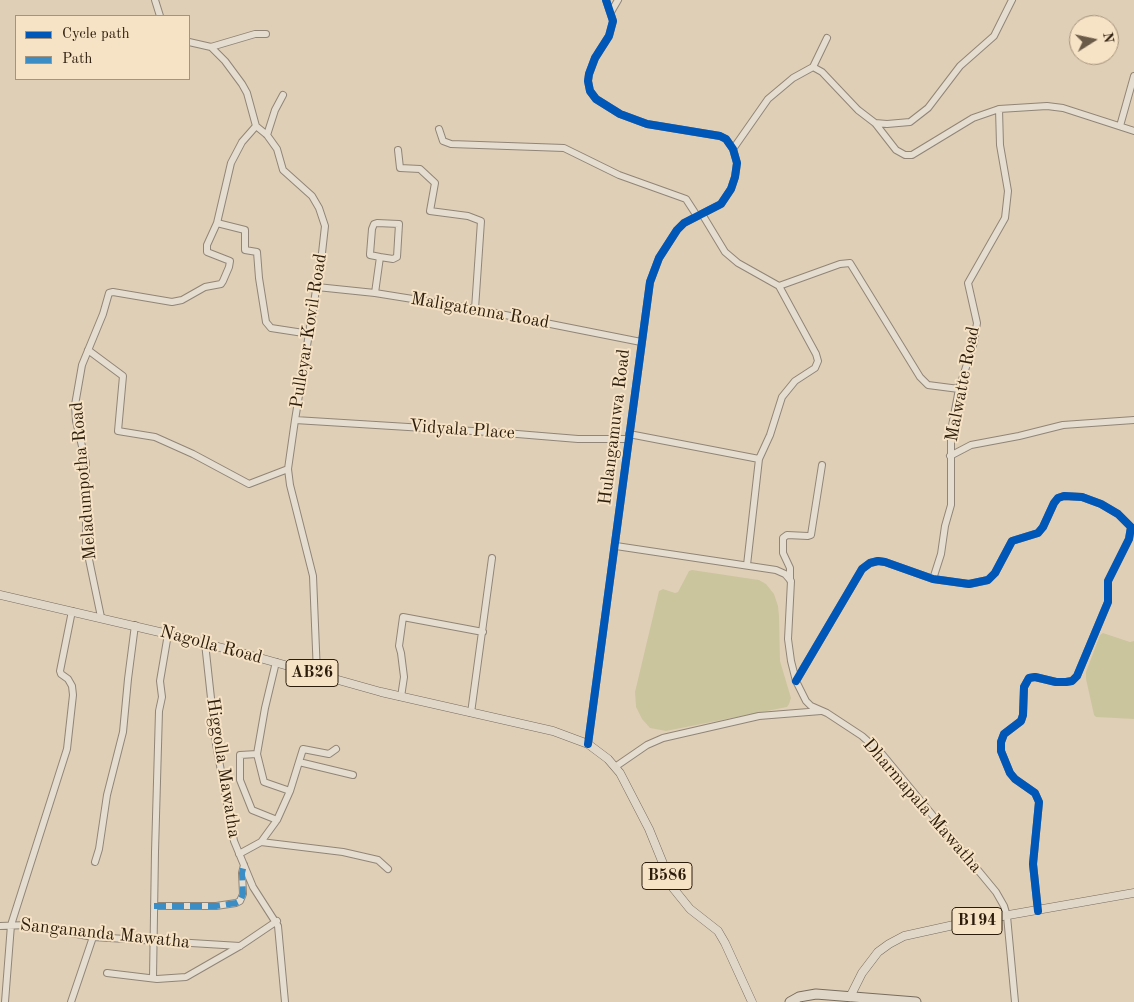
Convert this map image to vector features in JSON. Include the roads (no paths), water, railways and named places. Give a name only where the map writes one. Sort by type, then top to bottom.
[{"type":"highway","points":[[790,1002],[810,994],[916,1002]]},
{"type":"main road","name":"Nagolla Road","points":[[0,595],[135,625],[401,697],[553,731],[588,744],[600,752],[615,767]]},
{"type":"main road","name":"B586","points":[[615,767],[636,802],[673,888],[690,909],[718,931],[752,1002]]},
{"type":"main road","name":"B194","points":[[850,997],[862,973],[874,958],[897,939],[941,928],[1134,894]]},
{"type":"main road","name":"B586","points":[[738,971],[746,1002]]},
{"type":"street","points":[[155,0],[160,15]]},
{"type":"street","points":[[606,0],[613,21],[609,36],[594,58],[588,81],[590,91],[596,99],[620,114],[647,124],[720,136],[726,139],[733,149],[768,100],[793,78],[813,67],[827,38]]},
{"type":"street","points":[[611,12],[618,0]]},
{"type":"street","points":[[875,123],[910,122],[928,108],[960,66],[994,36],[1012,0]]},
{"type":"street","points":[[190,42],[211,47],[255,34],[266,34]]},
{"type":"street","points":[[211,47],[225,61],[247,93],[256,126]]},
{"type":"street","points":[[813,67],[822,72],[858,110],[875,123],[896,150],[905,155],[912,155],[973,118],[999,109],[1047,106],[1063,108],[1134,131]]},
{"type":"street","points":[[1120,126],[1134,76]]},
{"type":"street","points":[[267,135],[275,110],[284,95]]},
{"type":"street","name":"Malwatte Road","points":[[933,579],[941,554],[944,526],[950,505],[951,431],[964,369],[974,342],[977,323],[968,283],[1005,218],[1008,191],[1000,145],[999,109]]},
{"type":"street","name":"Pulleyar Kovil Road","points":[[256,126],[267,135],[277,149],[284,170],[312,196],[319,208],[325,226],[288,469],[313,576],[317,674]]},
{"type":"street","name":"Meladumpotha Road","points":[[101,617],[86,545],[86,463],[76,421],[75,405],[82,365],[103,314],[109,294],[113,292],[172,302],[182,300],[205,287],[221,284],[230,267],[230,261],[207,252],[207,245],[217,223],[231,163],[242,142],[256,126]]},
{"type":"street","points":[[440,129],[443,141],[451,144],[564,148],[619,175],[686,199],[725,252],[738,263],[779,286],[818,361],[815,368],[795,381],[782,397],[770,435],[759,459],[747,565]]},
{"type":"street","name":"Hulangamuwa Road","points":[[588,744],[650,282],[659,258],[677,230],[684,223],[721,204],[731,189],[737,163],[733,149]]},
{"type":"street","points":[[398,150],[400,168],[420,169],[435,183],[430,211],[468,216],[482,221],[475,309]]},
{"type":"street","points":[[377,222],[399,224],[397,257],[380,257],[370,256],[369,251],[374,224],[377,222]]},
{"type":"street","points":[[217,223],[246,230],[245,250],[257,252],[266,322],[271,328],[310,334]]},
{"type":"street","points":[[375,293],[380,257]]},
{"type":"street","points":[[779,286],[840,264],[850,263],[920,377],[928,385],[959,390]]},
{"type":"street","name":"Maligatenna Road","points":[[317,287],[375,293],[475,309],[641,342]]},
{"type":"street","points":[[88,350],[123,376],[118,431],[155,437],[193,454],[249,484],[288,469]]},
{"type":"street","name":"Vidyala Place","points":[[294,420],[578,439],[629,437],[759,459]]},
{"type":"street","points":[[950,456],[971,444],[1019,436],[1063,425],[1134,420]]},
{"type":"street","name":"Dharmapala Mawatha","points":[[822,465],[811,535],[787,535],[783,538],[783,553],[790,568],[788,639],[796,681],[806,701],[811,706],[823,711],[862,736],[882,754],[991,886],[1008,916]]},
{"type":"street","points":[[796,681],[862,569],[870,563],[885,562],[933,579],[969,584],[988,580],[995,573],[1012,541],[1038,533],[1058,498],[1064,496],[1082,497],[1101,504],[1118,514],[1131,527],[1129,540],[1108,581],[1108,602],[1078,676],[1072,681],[1066,682],[1056,682],[1035,677],[1029,678],[1024,687],[1023,715],[1020,721],[1004,734],[1001,742],[1001,751],[1010,773],[1015,779],[1035,793],[1039,802],[1032,864],[1038,911]]},
{"type":"street","points":[[616,546],[776,570],[785,574],[790,582]]},
{"type":"street","points":[[471,713],[492,558]]},
{"type":"street","points":[[5,1002],[11,925],[67,749],[73,695],[72,686],[68,679],[60,674],[60,671],[62,653],[72,611]]},
{"type":"street","points":[[401,697],[404,677],[399,646],[403,617],[483,632]]},
{"type":"street","points":[[95,862],[99,849],[107,795],[123,732],[135,625]]},
{"type":"street","points":[[153,978],[159,710],[162,697],[160,681],[168,634]]},
{"type":"street","name":"Higgolla Mawatha","points":[[205,643],[216,744],[234,841],[253,887],[278,926],[285,1002]]},
{"type":"street","points":[[276,662],[257,754],[264,782],[290,791]]},
{"type":"street","points":[[615,767],[647,744],[663,738],[759,716],[823,711]]},
{"type":"street","points":[[239,854],[261,842],[277,820],[290,791],[303,749],[329,754],[336,748]]},
{"type":"street","points":[[257,754],[240,755],[240,780],[252,810],[277,820]]},
{"type":"street","points":[[299,762],[353,775]]},
{"type":"street","points":[[261,842],[343,852],[378,860],[388,868]]},
{"type":"street","points":[[154,906],[216,906],[236,903],[240,901],[243,894],[242,873],[244,865]]},
{"type":"street","points":[[1008,916],[1015,1002]]},
{"type":"street","points":[[107,973],[153,978],[186,977],[240,946],[276,921]]},
{"type":"street","name":"Sangananda Mawatha","points":[[0,926],[28,925],[93,937],[240,946]]},
{"type":"street","points":[[71,1002],[93,937]]}]
